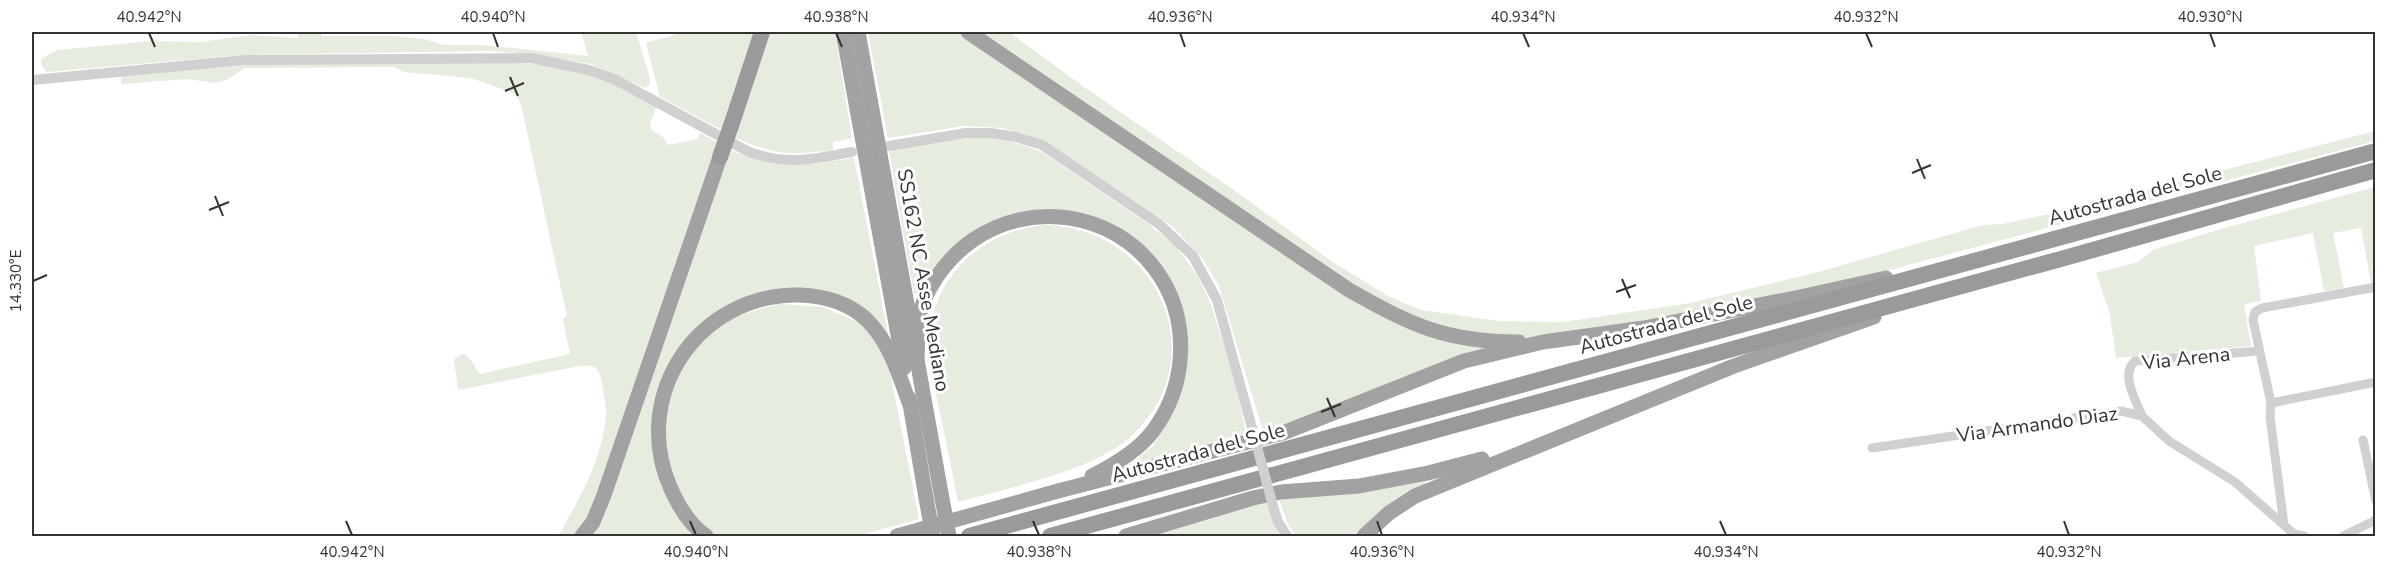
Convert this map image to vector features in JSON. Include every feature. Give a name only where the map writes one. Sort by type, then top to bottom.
[{"type":"highway","points":[[582,537],[593,522],[604,495],[762,32]]},
{"type":"highway","name":"SS162 NC Asse Mediano","points":[[843,32],[933,537]]},
{"type":"highway","name":"SS162 NC Asse Mediano","points":[[858,32],[949,537]]},
{"type":"highway","points":[[968,32],[1349,290],[1398,318],[1440,334],[1484,342],[1543,342]]},
{"type":"highway","name":"Autostrada del Sole","points":[[969,537],[2376,151]]},
{"type":"highway","name":"Autostrada del Sole","points":[[1050,537],[2376,170]]},
{"type":"highway","points":[[917,357],[918,323],[924,301],[944,266],[962,247],[987,230],[1010,221],[1044,215],[1069,217],[1101,226],[1129,242],[1155,269],[1171,297],[1181,333],[1181,357],[1176,389],[1165,413],[1152,432],[1133,452],[1106,469],[1058,491]]},
{"type":"highway","points":[[897,537],[1058,491],[1283,433],[1464,361],[1543,342],[1644,328],[1800,297],[2061,237]]},
{"type":"highway","points":[[1364,537],[1389,513],[1415,496],[1534,446],[1734,366],[1978,282]]},
{"type":"highway","points":[[706,537],[695,528],[675,499],[663,473],[659,417],[663,389],[675,366],[690,345],[708,327],[730,312],[759,299],[786,295],[813,295],[839,302],[866,320],[890,350],[910,405]]},
{"type":"highway","points":[[1126,537],[1253,498],[1281,492],[1359,486],[1428,473],[1534,446]]},
{"type":"street","points":[[34,79],[245,60],[531,58],[589,70],[614,78],[749,152],[771,159],[794,162],[852,152]]},
{"type":"street","points":[[889,146],[966,133],[991,133],[1016,137],[1042,145],[1159,224],[1193,255],[1213,293],[1273,506],[1278,522],[1287,537]]},
{"type":"street","name":"Via Arena","points":[[2284,525],[2270,417],[2271,403],[2253,320],[2255,312],[2262,308],[2376,287]]},
{"type":"street","name":"Via Arena","points":[[2142,416],[2128,378],[2130,366],[2135,361],[2259,351]]},
{"type":"street","points":[[2271,403],[2376,382]]},
{"type":"street","name":"Via Armando Diaz","points":[[1872,448],[2121,411],[2142,416],[2169,441],[2235,482],[2298,536]]},
{"type":"street","points":[[2362,440],[2376,501]]},
{"type":"street","points":[[2343,537],[2376,520]]},
{"type":"shaded area","points":[[298,32],[321,32],[322,36],[391,36],[424,39],[443,45],[483,45],[588,56],[581,32],[636,32],[650,85],[644,88],[591,64],[530,54],[489,51],[241,55],[46,72],[41,65],[41,59],[57,50],[153,41],[200,42],[252,35],[298,38]]},
{"type":"shaded area","points":[[685,32],[757,32],[722,130],[660,97],[646,43]]},
{"type":"shaded area","points":[[769,32],[835,32],[852,138],[833,142],[833,150],[784,153],[736,138]]},
{"type":"shaded area","points":[[868,32],[959,32],[984,52],[1358,304],[1425,332],[1495,349],[1263,431],[1219,286],[1202,258],[1173,227],[1046,142],[1003,128],[964,126],[888,138]]},
{"type":"shaded area","points":[[976,32],[1009,32],[1334,263],[1388,296],[1421,310],[1499,321],[1563,322],[1691,303],[1818,272],[1983,225],[2003,224],[2081,207],[2375,131],[2375,141],[1799,294],[1543,342],[1476,335],[1418,320],[1388,307]]},
{"type":"shaded area","points":[[463,61],[545,65],[593,75],[617,85],[656,107],[650,124],[652,131],[663,137],[668,145],[697,139],[700,133],[720,144],[596,504],[575,536],[558,536],[595,464],[604,433],[606,407],[601,377],[595,367],[579,366],[458,390],[454,360],[464,354],[480,374],[570,354],[563,319],[567,316],[521,104],[517,96],[471,78],[404,72],[393,67],[245,68],[229,79],[216,83],[186,79],[121,84],[122,76],[270,63]]},
{"type":"shaded area","points":[[968,138],[992,138],[1013,142],[1042,152],[1147,223],[1175,245],[1198,276],[1211,305],[1231,367],[1247,436],[1131,467],[1129,465],[1153,446],[1166,424],[1187,331],[1137,241],[1050,210],[1022,211],[986,223],[959,241],[939,264],[924,295],[914,294],[889,151]]},
{"type":"shaded area","points":[[731,150],[764,162],[792,165],[854,158],[889,339],[869,316],[770,292],[682,349],[655,454],[698,536],[589,536]]},
{"type":"shaded area","points":[[2375,187],[2375,282],[2371,283],[2361,228],[2333,233],[2344,288],[2324,291],[2313,233],[2254,246],[2261,301],[2244,304],[2251,346],[2116,358],[2110,314],[2096,273],[2138,262],[2153,250],[2221,229]]},
{"type":"shaded area","points":[[1048,225],[1088,233],[1121,250],[1147,275],[1164,306],[1171,339],[1169,374],[1155,408],[1128,439],[1112,450],[1093,460],[1048,477],[958,502],[929,360],[932,320],[939,298],[950,278],[982,247],[1002,236]]},
{"type":"shaded area","points":[[780,304],[823,307],[863,324],[888,361],[919,519],[857,536],[715,536],[693,513],[679,493],[670,471],[665,449],[664,426],[668,403],[687,360],[702,341],[719,326],[748,313]]},
{"type":"shaded area","points":[[1425,479],[1426,483],[1385,509],[1352,536],[1297,536],[1289,526],[1279,500],[1372,489]]},
{"type":"shaded area","points":[[1267,502],[1279,536],[1145,536]]}]
